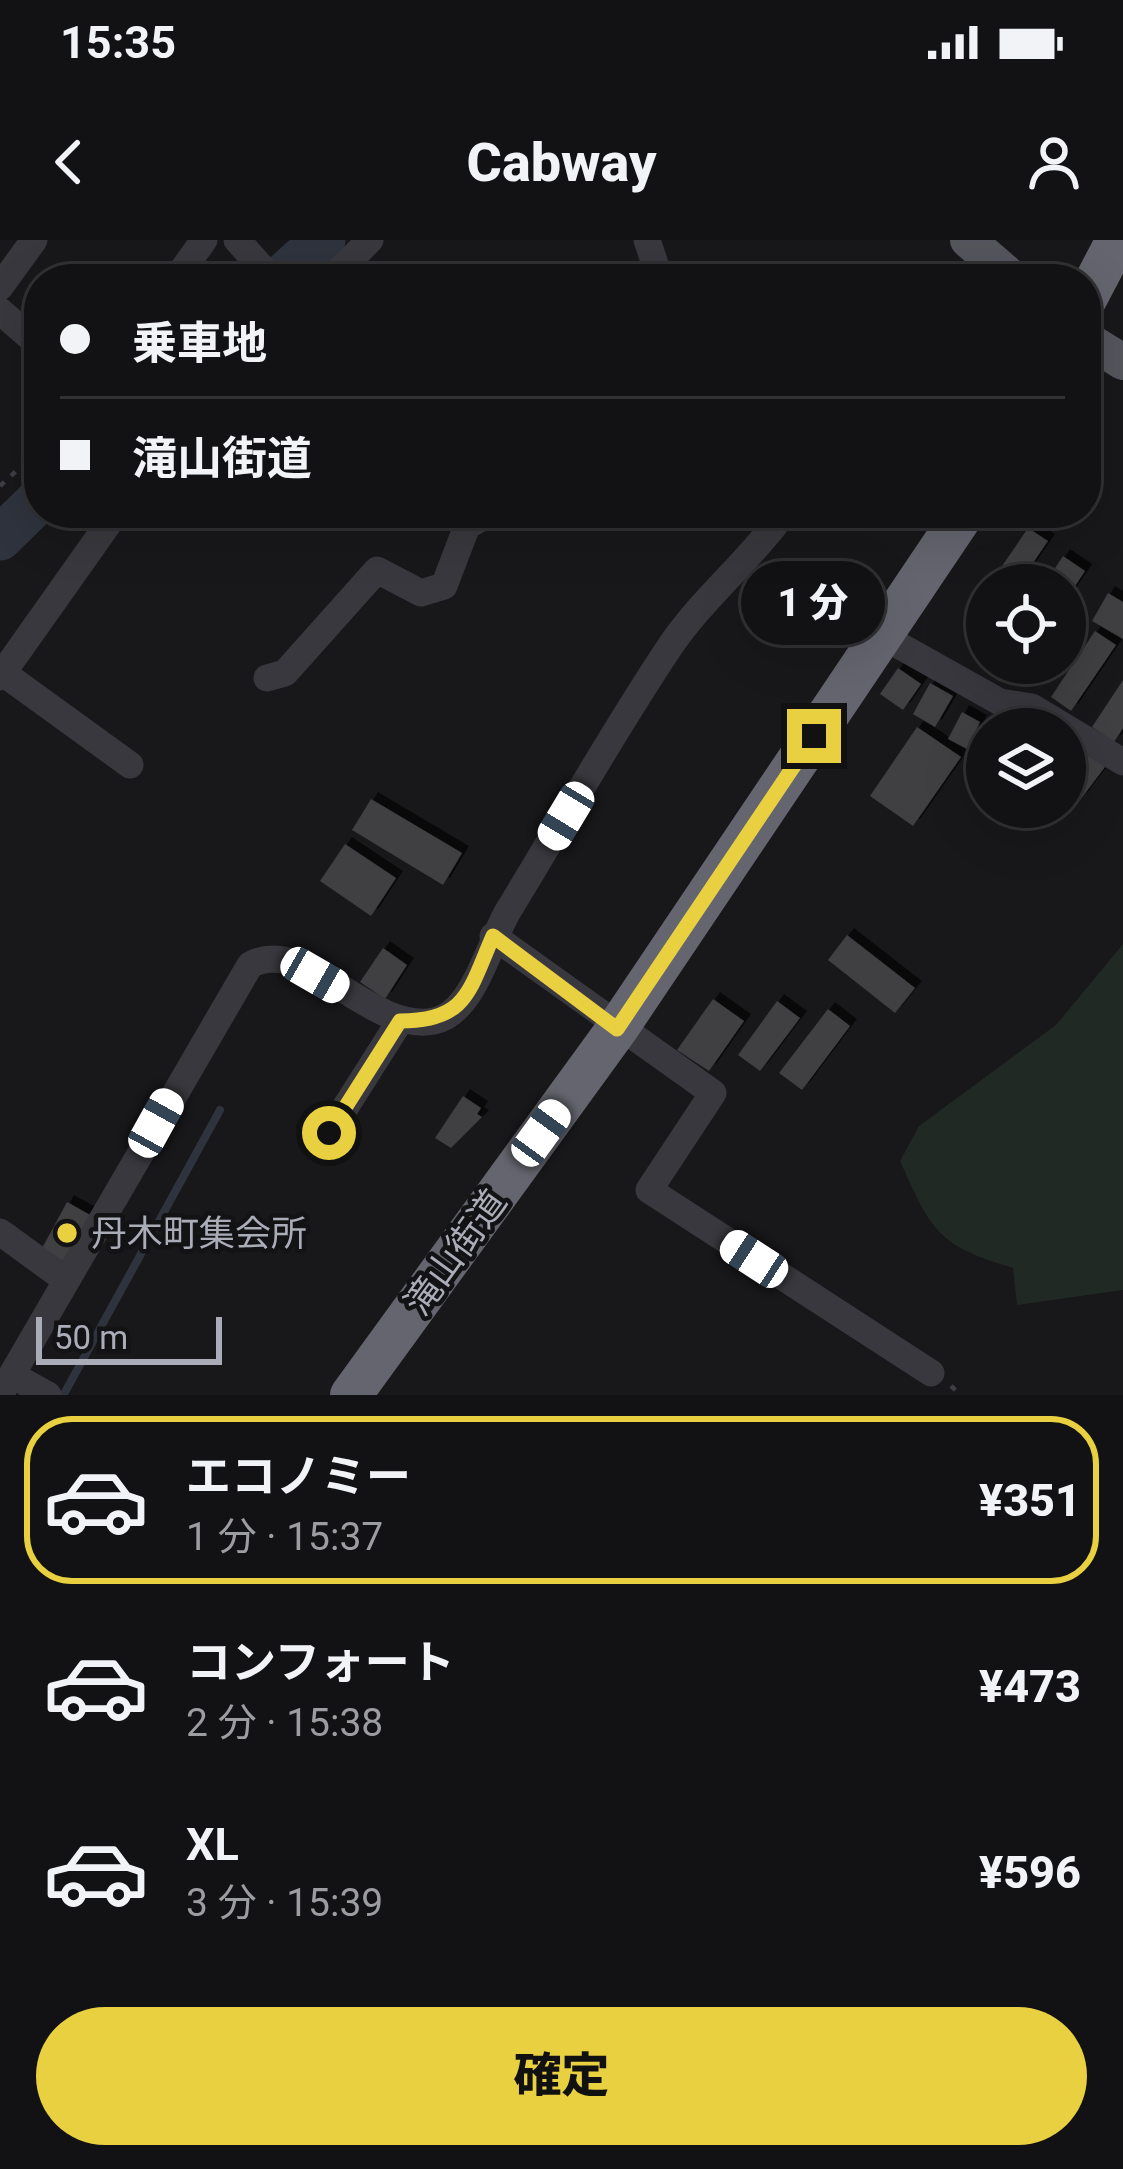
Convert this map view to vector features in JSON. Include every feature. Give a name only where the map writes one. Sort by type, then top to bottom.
[{"type":"highway","points":[[1101,270],[1117,240]]},
{"type":"highway","name":"滝山街道","points":[[351,1395],[617,1029],[954,528]]},
{"type":"main road","points":[[968,240],[992,264]]},
{"type":"street","points":[[0,287],[34,240]]},
{"type":"street","points":[[346,264],[370,240]]},
{"type":"street","points":[[0,310],[24,332]]},
{"type":"street","points":[[105,528],[2,675],[130,765]]},
{"type":"street","points":[[267,679],[284,673],[377,570],[421,593],[443,586],[466,528]]},
{"type":"street","points":[[48,1395],[6,1385],[250,964],[266,956],[288,959],[400,1021],[437,1021],[465,1001],[493,936],[673,641],[771,528]]},
{"type":"street","points":[[884,637],[1000,702],[1032,707],[1123,762]]},
{"type":"street","points":[[493,936],[617,1029],[713,1093],[649,1190],[931,1373]]},
{"type":"street","points":[[329,1133],[400,1021]]},
{"type":"street","points":[[0,1232],[66,1280]]},
{"type":"path","points":[[0,487],[24,464]]},
{"type":"shaded area","points":[[1123,944],[1123,1290],[1017,1305],[1013,1268],[968,1252],[940,1233],[900,1161],[919,1126],[1056,1025]]},
{"type":"building","points":[[1028,528],[1048,541],[1032,564],[1003,564]]},
{"type":"building","points":[[1108,593],[1123,602],[1123,639],[1092,621]]},
{"type":"building","points":[[1095,631],[1116,645],[1073,708],[1067,708],[1051,697],[1060,684],[1086,684],[1086,644]]},
{"type":"building","points":[[898,668],[921,684],[903,710],[880,694]]},
{"type":"building","points":[[1123,680],[1123,728],[1114,742],[1092,727]]},
{"type":"building","points":[[930,683],[953,696],[935,727],[913,714]]},
{"type":"building","points":[[962,712],[966,714],[966,748],[948,739]]},
{"type":"building","points":[[917,727],[961,757],[913,826],[870,796]]},
{"type":"building","points":[[1086,757],[1105,767],[1086,792]]},
{"type":"building","points":[[371,799],[462,853],[443,885],[352,830]]},
{"type":"building","points":[[345,844],[396,878],[371,916],[320,881]]},
{"type":"building","points":[[847,935],[915,988],[895,1013],[828,960]]},
{"type":"building","points":[[383,948],[407,965],[385,999],[360,982]]},
{"type":"building","points":[[713,999],[744,1021],[709,1071],[677,1050]]},
{"type":"building","points":[[777,1001],[800,1018],[760,1071],[738,1055]]},
{"type":"building","points":[[828,1009],[850,1026],[802,1090],[779,1073]]},
{"type":"building","points":[[463,1096],[481,1108],[477,1114],[482,1117],[451,1148],[435,1138]]},
{"type":"building","name":"丹木町集会所","points":[[67,1202],[92,1216],[67,1263],[41,1250]]},
{"type":"waterway","points":[[297,264],[323,240]]},
{"type":"waterway","points":[[0,538],[24,515]]},
{"type":"waterway","points":[[64,1394],[220,1110]]},
{"type":"place","name":"丹木町集会所","points":[[67,1233]]},
{"type":"route","points":[[329,1133],[400,1021],[437,1021],[465,1001],[493,936],[617,1029],[814,736]]}]
